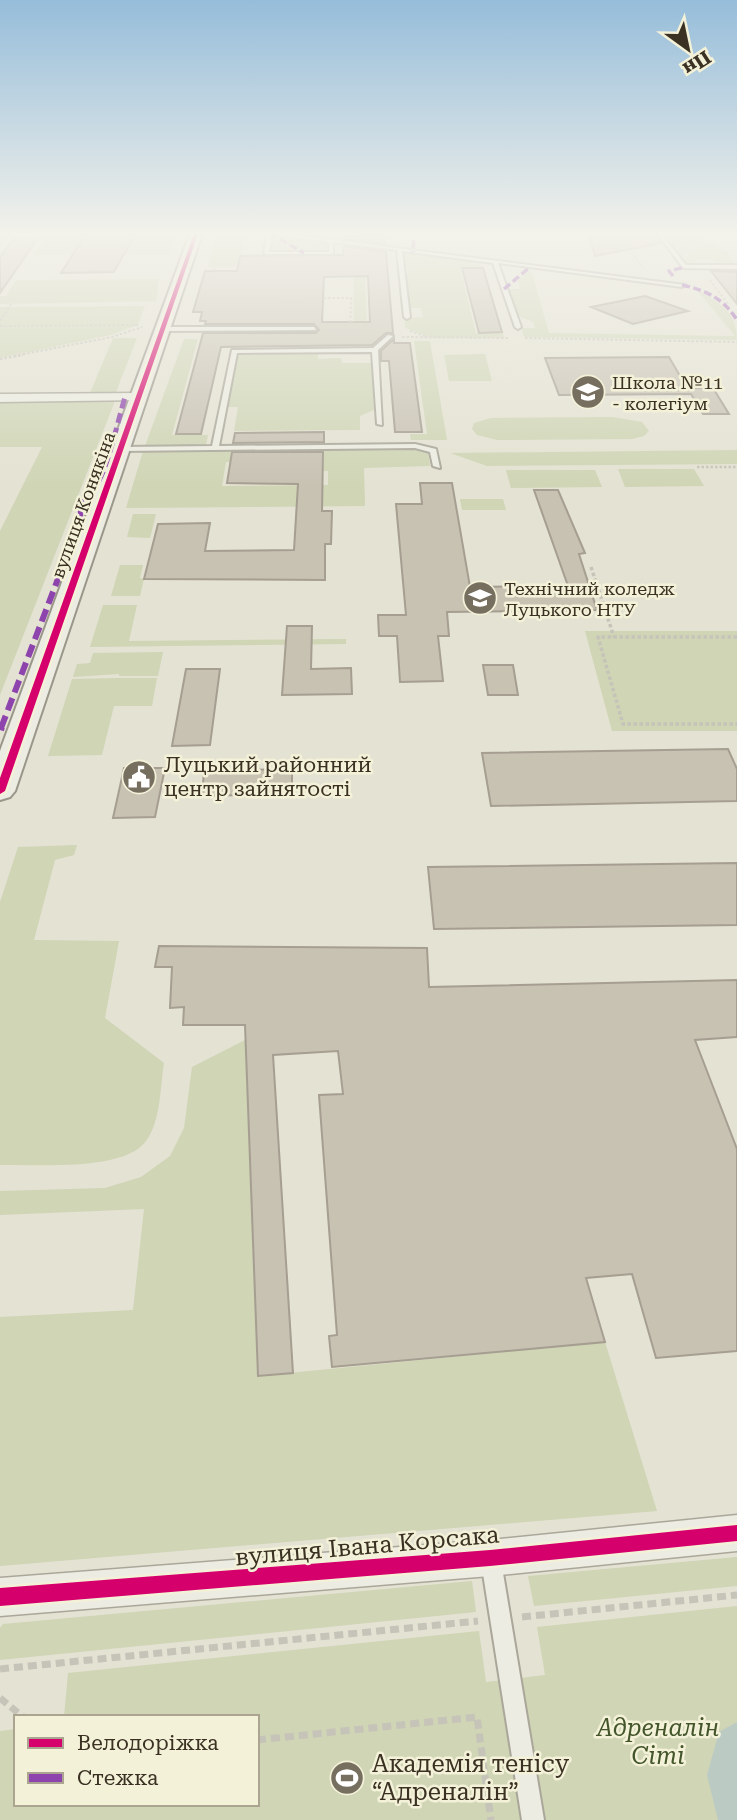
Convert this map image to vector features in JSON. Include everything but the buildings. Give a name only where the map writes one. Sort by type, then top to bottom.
[{"type":"street","name":"вулиця Конякіна","points":[[0,791],[167,316]]},
{"type":"street","points":[[0,398],[140,397]]},
{"type":"street","name":"вулиця Івана Корсака","points":[[0,1597],[490,1558],[737,1533]]},
{"type":"lane","points":[[514,316],[518,327]]},
{"type":"lane","points":[[162,329],[314,328]]},
{"type":"lane","points":[[215,448],[234,351],[375,350],[390,336]]},
{"type":"lane","points":[[375,350],[380,424]]},
{"type":"lane","points":[[121,449],[415,446],[433,451],[437,466]]},
{"type":"lane","points":[[490,1558],[533,1820]]},
{"type":"path","points":[[350,316],[350,333]]},
{"type":"path","points":[[0,326],[146,325],[112,337],[0,359]]},
{"type":"path","points":[[402,328],[433,339]]},
{"type":"path","points":[[697,467],[737,467]]},
{"type":"path","points":[[591,567],[614,637]]},
{"type":"path","points":[[737,637],[598,637],[623,724],[737,724]]},
{"type":"path","points":[[0,1669],[737,1595]]},
{"type":"path","points":[[0,1698],[21,1715]]},
{"type":"path","points":[[259,1740],[477,1717],[491,1820]]},
{"type":"green space","points":[[0,316],[141,316],[138,325],[111,335],[0,358]]},
{"type":"green space","points":[[354,316],[367,316],[367,326],[393,326],[393,332],[354,330]]},
{"type":"green space","points":[[472,316],[476,333],[503,333],[504,338],[434,338],[405,328],[404,318]]},
{"type":"green space","points":[[518,316],[544,316],[549,333],[735,336],[718,316],[731,316],[737,340],[524,337],[521,328],[535,328],[533,322]]},
{"type":"green space","points":[[113,338],[137,338],[116,392],[90,393]]},
{"type":"green space","points":[[184,339],[198,339],[172,435],[208,435],[206,445],[145,446]]},
{"type":"green space","points":[[414,341],[430,341],[447,440],[411,440],[410,434],[427,434]]},
{"type":"green space","points":[[318,351],[318,359],[341,358],[342,363],[372,363],[374,410],[360,416],[360,430],[234,431],[238,407],[228,407],[238,352]]},
{"type":"green space","points":[[485,354],[492,381],[449,381],[444,355]]},
{"type":"green space","points":[[115,401],[0,695],[0,531],[42,447],[0,447],[0,402]]},
{"type":"green space","points":[[613,417],[642,422],[649,431],[644,436],[632,439],[497,440],[477,435],[472,429],[474,423],[491,418]]},
{"type":"green space","points":[[417,449],[428,453],[430,466],[364,468],[365,506],[126,508],[143,451],[255,450],[253,462],[226,462],[222,486],[328,485],[328,471],[268,472],[271,450]]},
{"type":"green space","points":[[737,450],[737,464],[487,466],[450,453]]},
{"type":"green space","points":[[618,469],[694,469],[704,486],[625,487]]},
{"type":"green space","points":[[506,470],[595,470],[602,487],[511,488]]},
{"type":"green space","points":[[460,499],[503,499],[506,510],[462,510]]},
{"type":"green space","points":[[133,514],[156,514],[150,538],[127,537]]},
{"type":"green space","points":[[120,565],[143,565],[140,578],[144,579],[140,596],[111,596]]},
{"type":"green space","points":[[103,605],[137,605],[129,641],[346,639],[346,644],[90,647]]},
{"type":"green space","points":[[585,631],[737,631],[737,731],[612,731]]},
{"type":"green space","points":[[163,652],[158,676],[119,674],[73,677],[77,664],[90,663],[93,653]]},
{"type":"green space","points":[[157,678],[152,706],[114,706],[102,755],[48,756],[72,679]]},
{"type":"green space","points":[[77,845],[74,855],[55,860],[34,940],[119,941],[105,1018],[164,1063],[155,1124],[146,1141],[135,1151],[119,1158],[78,1164],[0,1165],[0,902],[18,847]]},
{"type":"green space","points":[[245,1040],[258,1376],[605,1342],[657,1511],[0,1566],[0,1317],[133,1310],[144,1209],[0,1215],[0,1191],[105,1188],[141,1177],[170,1156],[184,1128],[192,1067]]},
{"type":"green space","points":[[737,1557],[737,1586],[534,1606],[528,1576]]},
{"type":"green space","points":[[472,1581],[476,1612],[0,1660],[0,1628],[3,1624]]},
{"type":"green space","name":"Адреналін Сіті","points":[[737,1606],[737,1820],[0,1820],[0,1731],[14,1729],[14,1806],[259,1806],[259,1715],[64,1715],[68,1673],[479,1631],[486,1682],[545,1675],[537,1627]]},
{"type":"shaded area","points":[[737,1722],[737,1820],[718,1820],[707,1775],[719,1732]]},
{"type":"marked path","points":[[734,316],[737,320]]},
{"type":"marked path","points":[[0,730],[82,516],[79,510],[85,493],[98,483],[125,397]]},
{"type":"cycle path","points":[[0,791],[167,316]]},
{"type":"cycle path","points":[[0,1597],[490,1558],[737,1533]]},
{"type":"place","name":"Школа №11 - колегіум","points":[[588,392]]},
{"type":"place","name":"Технічний коледж Луцького НТУ","points":[[480,598]]},
{"type":"place","name":"Луцький районний центр зайнятості","points":[[139,777]]},
{"type":"place","name":"Академія тенісу “Адреналін”","points":[[347,1778]]}]
